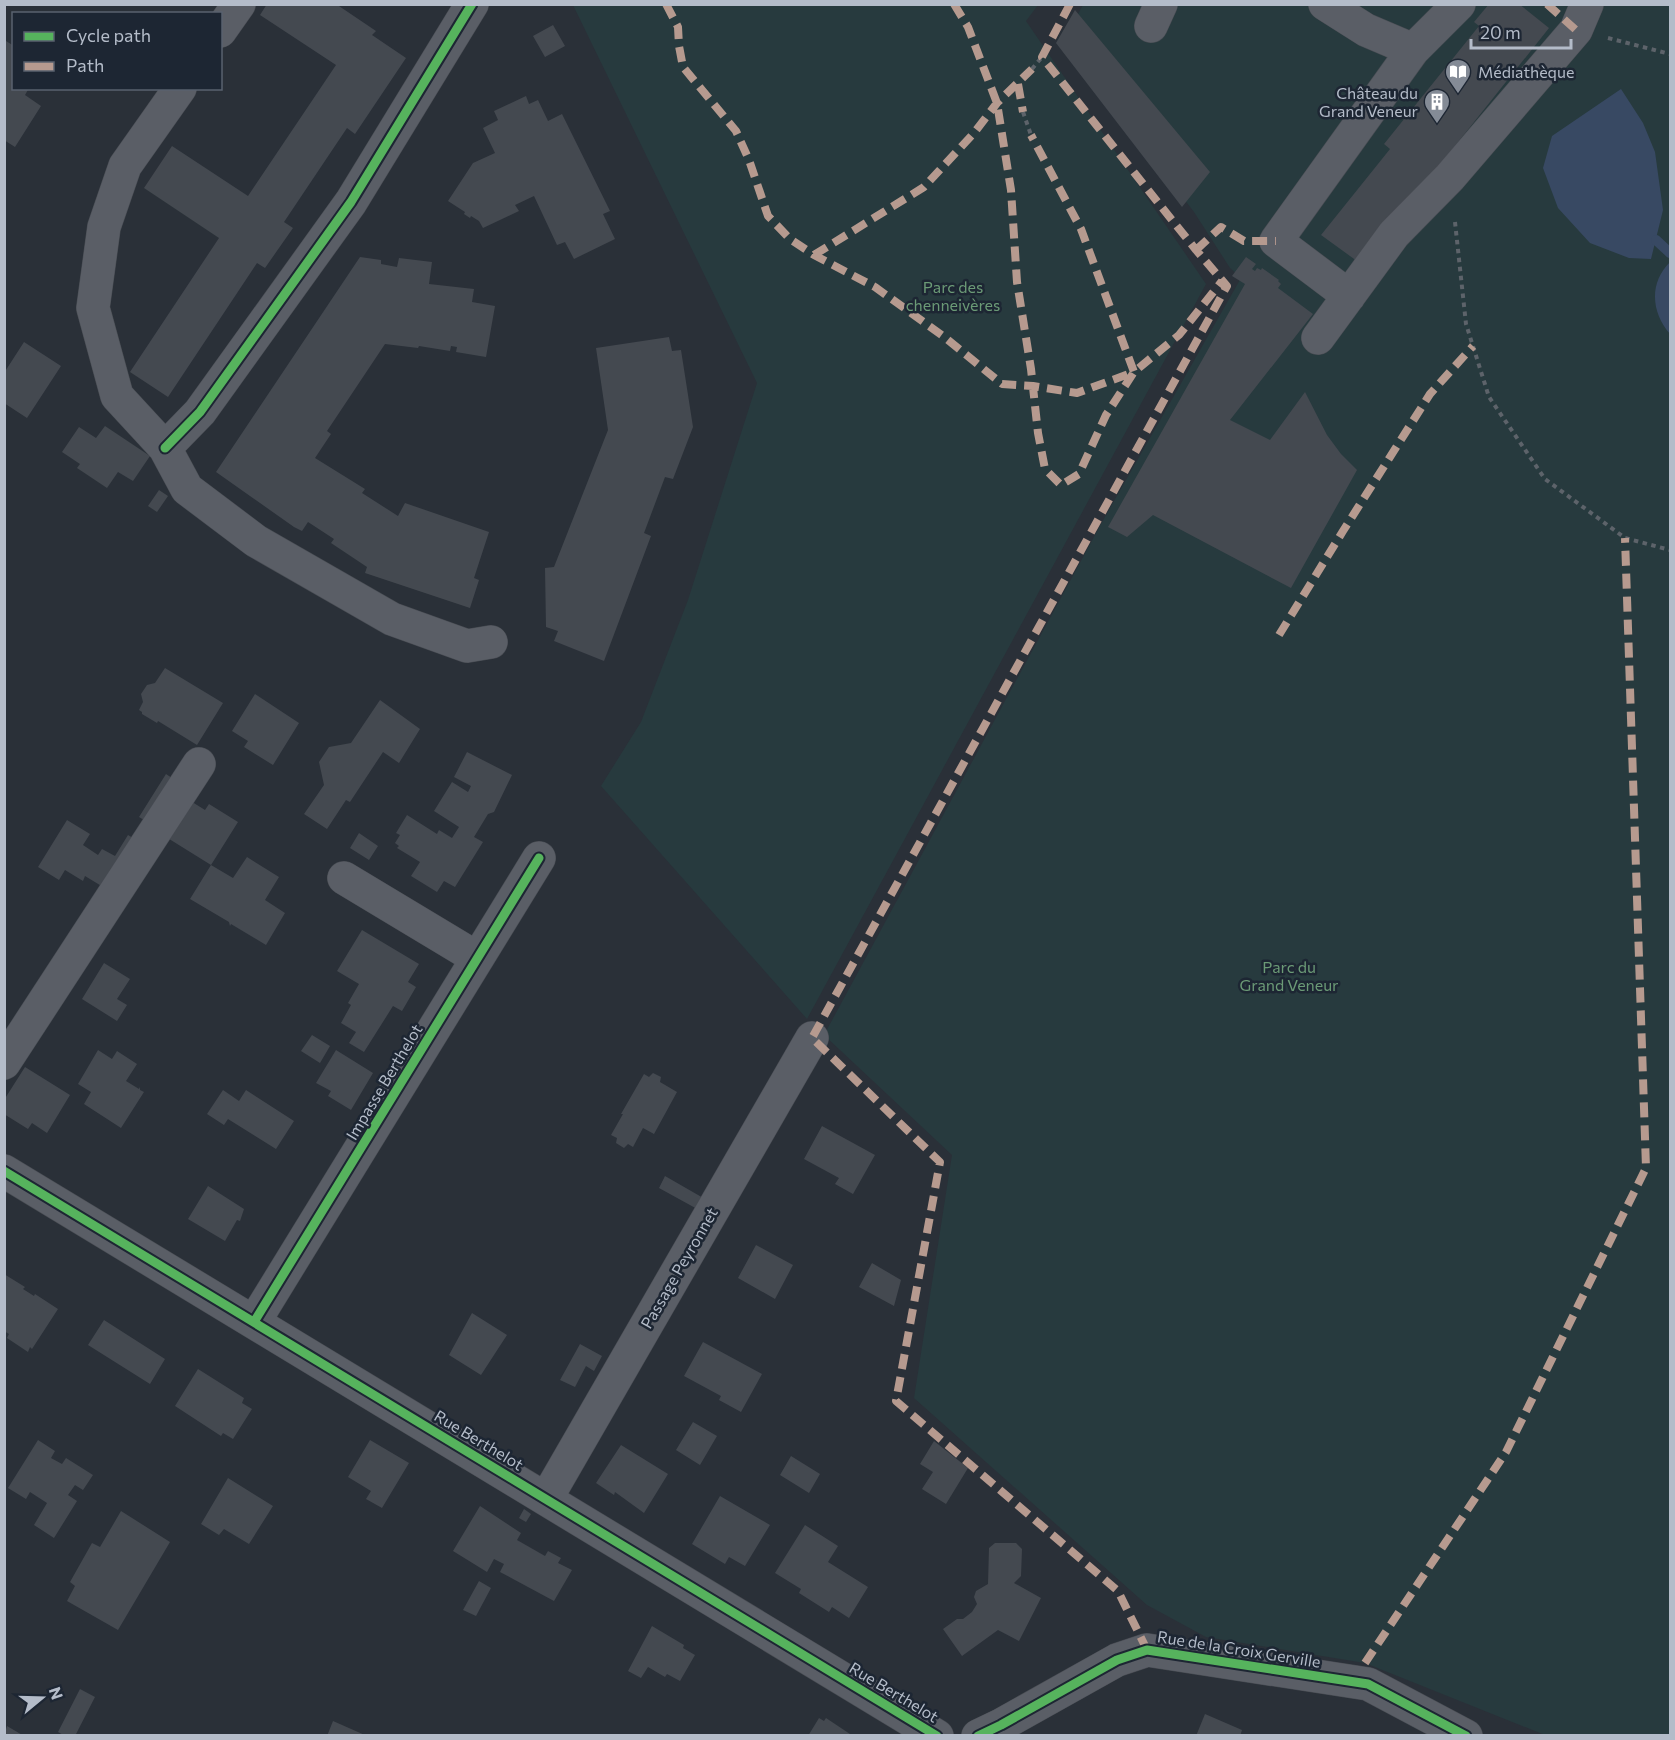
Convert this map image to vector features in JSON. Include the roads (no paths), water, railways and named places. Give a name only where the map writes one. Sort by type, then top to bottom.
[{"type":"street","points":[[222,28],[239,4]]},
{"type":"street","points":[[165,448],[200,412],[351,202],[472,4]]},
{"type":"street","points":[[1326,4],[1366,30],[1413,50]]},
{"type":"street","points":[[1349,296],[1276,241],[1413,50],[1459,4]]},
{"type":"street","points":[[1318,338],[1395,234],[1450,177],[1581,17]]},
{"type":"street","points":[[179,90],[125,166],[104,227],[93,308],[117,396],[165,448],[187,489],[256,541],[392,620],[467,646],[491,642]]},
{"type":"street","points":[[4,1063],[199,764]]},
{"type":"street","name":"Impasse Berthelot","points":[[254,1322],[539,858]]},
{"type":"street","points":[[344,878],[477,958]]},
{"type":"street","name":"Passage Peyronnet","points":[[546,1498],[812,1038]]},
{"type":"street","name":"Rue Berthelot","points":[[4,1171],[937,1736]]},
{"type":"street","name":"Rue de la Croix Gerville","points":[[978,1736],[1117,1660],[1147,1650],[1368,1684],[1466,1736]]},
{"type":"water","points":[[1621,89],[1643,123],[1655,152],[1663,210],[1651,259],[1629,258],[1590,243],[1558,208],[1543,168],[1552,136]]},
{"type":"water","points":[[1670,262],[1670,334],[1659,316],[1655,298],[1658,279]]},
{"type":"waterway","points":[[1656,240],[1670,253]]},
{"type":"place","name":"Médiathèque","points":[[1458,95]]},
{"type":"place","name":"Château du Grand Veneur","points":[[1437,125]]},
{"type":"park label","name":"Parc des chenneivères","points":[[953,296]]},
{"type":"park label","name":"Parc du Grand Veneur","points":[[1289,976]]}]
